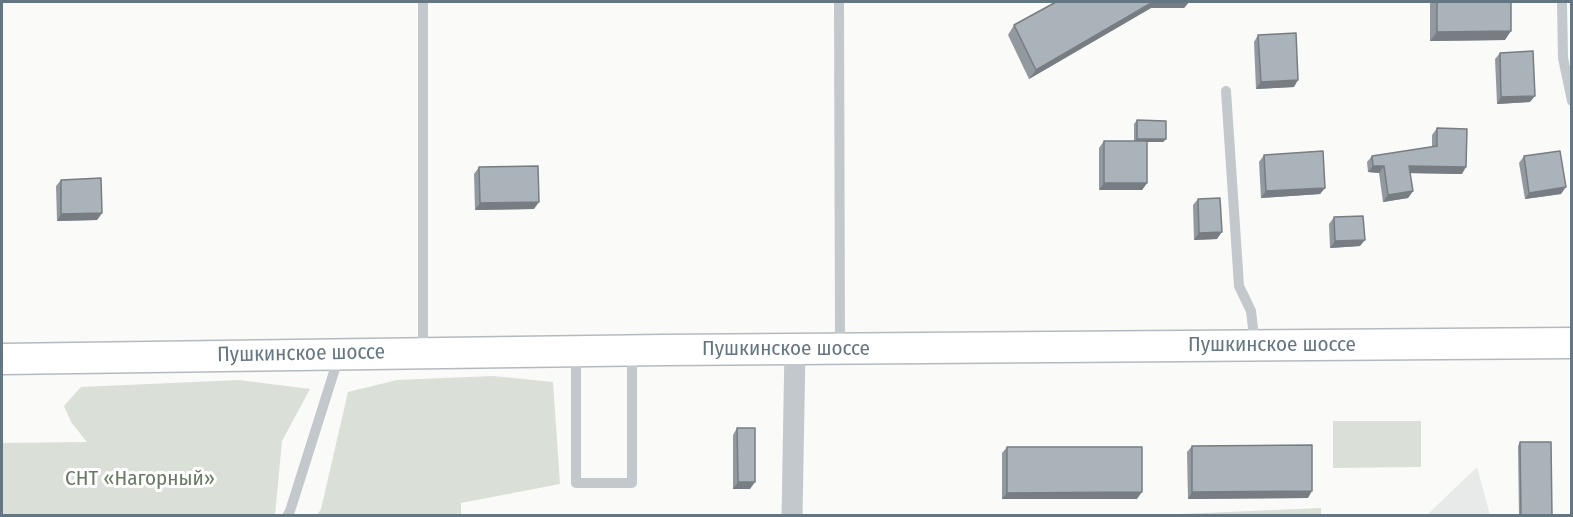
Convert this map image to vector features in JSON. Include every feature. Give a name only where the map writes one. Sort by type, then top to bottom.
[{"type":"main road","name":"Пушкинское шоссе","points":[[2,359],[795,348],[1572,343]]},
{"type":"street","points":[[792,516],[795,348]]},
{"type":"lane","points":[[423,2],[423,352]]},
{"type":"lane","points":[[839,2],[840,348]]},
{"type":"lane","points":[[1562,2],[1563,58],[1572,101]]},
{"type":"lane","points":[[1226,91],[1239,286],[1251,311],[1255,345]]},
{"type":"lane","points":[[576,351],[576,483],[632,483],[632,350]]},
{"type":"lane","points":[[287,516],[340,353]]},
{"type":"shaded area","points":[[1477,467],[1490,515],[1427,515]]},
{"type":"green space","points":[[493,376],[553,382],[560,484],[461,503],[461,515],[317,515],[321,509],[348,392],[397,380]]},
{"type":"green space","name":"СНТ «Нагорный»","points":[[239,380],[310,389],[282,441],[275,515],[2,515],[2,443],[87,442],[71,422],[64,406],[81,387]]},
{"type":"green space","points":[[1333,421],[1421,421],[1421,467],[1333,468]]},
{"type":"green space","points":[[1321,508],[1321,515],[1156,515]]},
{"type":"building","points":[[1056,2],[1153,2],[1036,70],[1014,25]]},
{"type":"building","points":[[1437,2],[1511,2],[1511,31],[1437,32]]},
{"type":"building","points":[[1296,33],[1298,80],[1261,82],[1258,35]]},
{"type":"building","points":[[1533,51],[1535,96],[1501,97],[1500,53]]},
{"type":"building","points":[[1137,120],[1166,121],[1166,139],[1137,139]]},
{"type":"building","points":[[1437,128],[1467,129],[1466,167],[1409,166],[1413,191],[1388,195],[1384,166],[1373,166],[1372,156],[1437,146]]},
{"type":"building","points":[[1104,141],[1147,141],[1147,183],[1104,183]]},
{"type":"building","points":[[1323,151],[1325,188],[1266,191],[1264,155]]},
{"type":"building","points":[[1560,151],[1566,187],[1529,193],[1524,156]]},
{"type":"building","points":[[538,166],[539,202],[480,203],[479,167]]},
{"type":"building","points":[[101,178],[102,213],[61,214],[61,180]]},
{"type":"building","points":[[1220,198],[1222,232],[1199,233],[1198,199]]},
{"type":"building","points":[[1363,216],[1365,240],[1335,241],[1334,217]]},
{"type":"building","points":[[737,428],[755,428],[755,482],[738,482]]},
{"type":"building","points":[[1520,442],[1551,442],[1552,516],[1521,516]]},
{"type":"building","points":[[1312,445],[1312,491],[1192,492],[1192,446]]},
{"type":"building","points":[[1007,447],[1142,447],[1142,492],[1007,493]]}]
